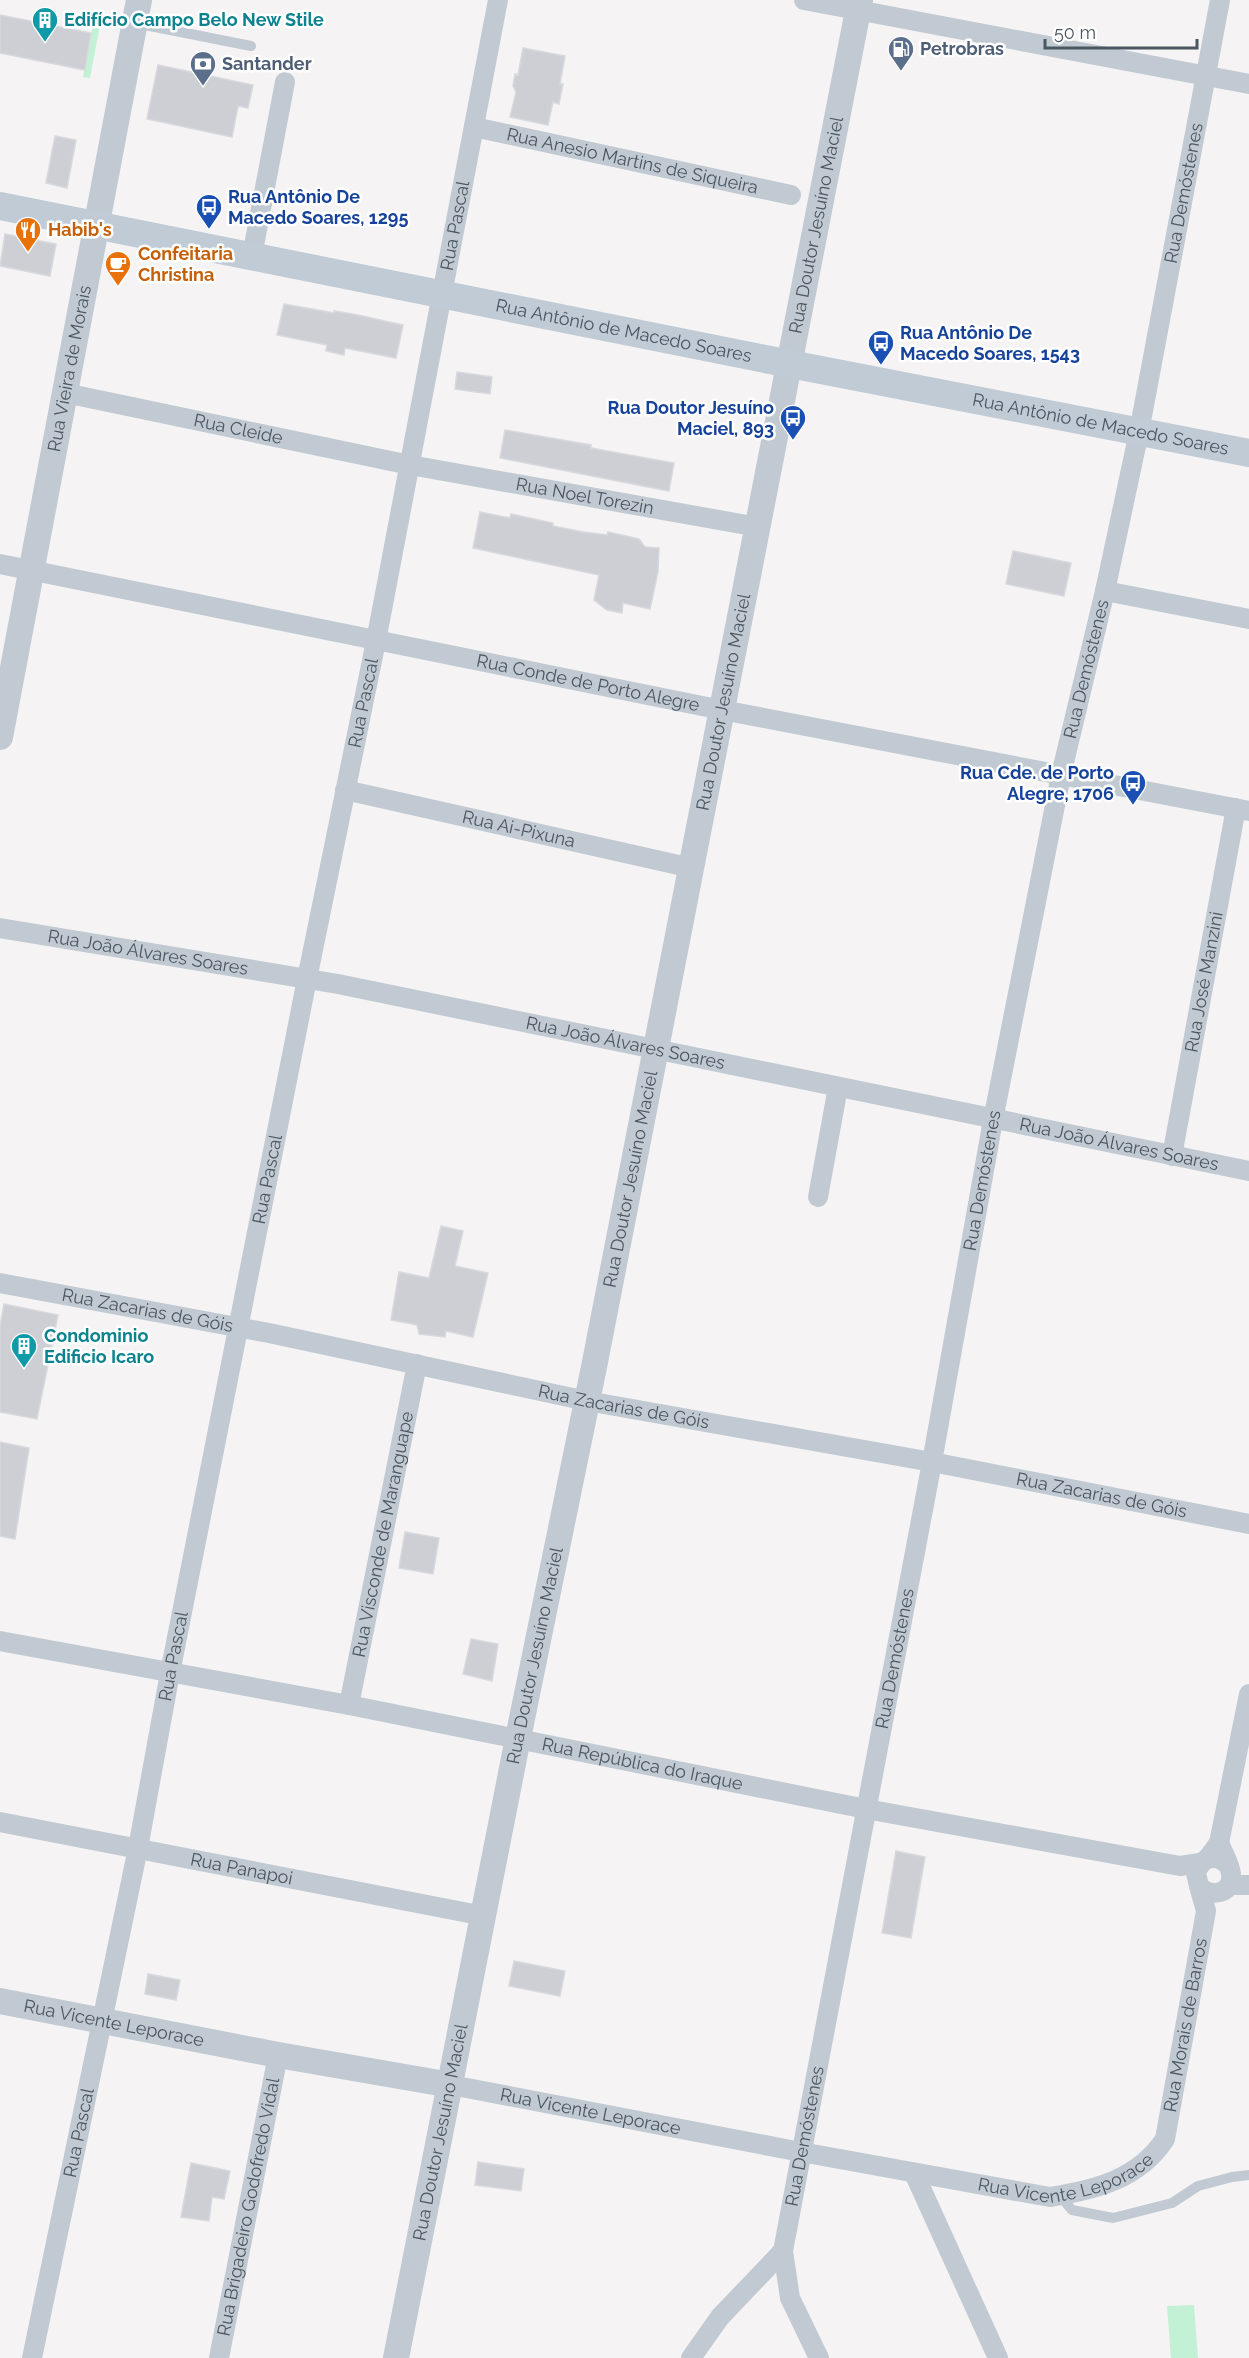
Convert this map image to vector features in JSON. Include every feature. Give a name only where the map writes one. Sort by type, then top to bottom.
[{"type":"main road","name":"Rua Antônio de Macedo Soares","points":[[0,206],[789,364],[1249,453]]},
{"type":"street","name":"Rua Pascal","points":[[32,2358],[100,2021],[138,1848],[170,1673],[376,641],[498,0]]},
{"type":"street","points":[[804,0],[859,6],[1249,84]]},
{"type":"street","name":"Rua Demóstenes","points":[[819,2358],[789,2298],[783,2251],[932,1462],[993,1120],[1061,775],[1106,591],[1139,432],[1204,74],[1220,0]]},
{"type":"street","name":"Rua Doutor Jesuíno Maciel","points":[[396,2358],[657,1050],[859,6]]},
{"type":"street","name":"Rua Vieira de Morais","points":[[0,737],[136,12]]},
{"type":"street","points":[[252,256],[285,82]]},
{"type":"street","name":"Rua Anesio Martins de Siqueira","points":[[474,127],[791,195]]},
{"type":"street","name":"Rua Cleide","points":[[65,393],[410,465]]},
{"type":"street","name":"Rua Noel Torezin","points":[[410,465],[758,527]]},
{"type":"street","name":"Rua Conde de Porto Alegre","points":[[0,564],[722,710],[1243,810]]},
{"type":"street","points":[[1106,591],[1249,619]]},
{"type":"street","name":"Rua Ai-Pixuna","points":[[345,790],[692,868]]},
{"type":"street","name":"Rua José Manzini","points":[[1172,1156],[1243,810]]},
{"type":"street","name":"Rua João Álvares Soares","points":[[0,928],[307,979],[1249,1171]]},
{"type":"street","points":[[818,1197],[838,1087]]},
{"type":"street","name":"Rua Zacarias de Góis","points":[[0,1283],[269,1333],[587,1401],[932,1462],[1249,1524]]},
{"type":"street","name":"Rua Visconde de Maranguape","points":[[349,1704],[417,1364]]},
{"type":"street","name":"Rua República do Iraque","points":[[0,1641],[349,1704],[866,1809],[1200,1866],[1208,1893],[1235,1881]]},
{"type":"street","name":"Rua Morais de Barros","points":[[1165,2139],[1206,1911],[1200,1866],[1244,1742],[1249,1695]]},
{"type":"street","name":"Rua Panapoi","points":[[0,1822],[484,1916]]},
{"type":"street","points":[[1200,1866],[1235,1881],[1206,1911]]},
{"type":"street","name":"Rua Vicente Leporace","points":[[0,2001],[278,2055],[1050,2197],[1112,2182],[1155,2155],[1165,2139]]},
{"type":"street","name":"Rua Brigadeiro Godofredo Vidal","points":[[219,2358],[278,2055]]},
{"type":"street","points":[[914,2173],[998,2358]]},
{"type":"street","points":[[691,2358],[720,2317],[783,2251]]},
{"type":"lane","points":[[136,12],[250,46]]},
{"type":"lane","points":[[1059,2195],[1072,2210],[1113,2218],[1172,2203],[1198,2187],[1232,2177],[1249,2175]]},
{"type":"green space","points":[[93,24],[100,25],[90,78],[83,77]]},
{"type":"green space","points":[[1194,2305],[1198,2358],[1171,2358],[1167,2306]]},
{"type":"building","name":"Edifício Campo Belo New Stile","points":[[0,15],[91,33],[85,70],[0,53]]},
{"type":"building","points":[[523,48],[565,56],[559,104],[553,102],[548,125],[510,117],[516,92],[513,86],[515,74],[518,75]]},
{"type":"building","points":[[158,65],[253,85],[248,108],[238,106],[232,137],[147,119]]},
{"type":"building","points":[[55,136],[76,140],[67,188],[46,183]]},
{"type":"building","name":"Habib's","points":[[5,234],[56,244],[50,276],[0,266]]},
{"type":"building","points":[[284,304],[358,315],[403,325],[396,358],[345,348],[344,355],[326,351],[327,345],[277,335]]},
{"type":"building","points":[[457,372],[492,377],[490,394],[455,389]]},
{"type":"building","points":[[505,430],[674,463],[669,491],[500,458]]},
{"type":"building","points":[[480,512],[510,518],[511,514],[583,532],[607,535],[608,532],[639,539],[645,547],[659,548],[658,572],[650,609],[623,603],[622,613],[607,610],[594,600],[599,575],[473,548]]},
{"type":"building","points":[[1013,551],[1071,563],[1064,596],[1006,584]]},
{"type":"building","points":[[441,1226],[463,1231],[455,1266],[488,1273],[473,1337],[446,1331],[445,1337],[419,1334],[417,1325],[391,1320],[399,1272],[429,1278]]},
{"type":"building","name":"Condominio Edificio Icaro","points":[[4,1304],[58,1315],[37,1419],[0,1412],[0,1326]]},
{"type":"building","points":[[0,1442],[29,1448],[15,1539],[0,1536]]},
{"type":"building","points":[[405,1532],[439,1538],[433,1574],[399,1568]]},
{"type":"building","points":[[471,1639],[498,1644],[492,1681],[463,1674]]},
{"type":"building","points":[[896,1851],[925,1857],[911,1938],[882,1933]]},
{"type":"building","points":[[514,1961],[565,1971],[560,1996],[509,1986]]},
{"type":"building","points":[[148,1974],[180,1980],[176,2000],[145,1994]]},
{"type":"building","points":[[478,2162],[524,2169],[521,2191],[475,2185]]},
{"type":"building","points":[[191,2163],[230,2171],[224,2199],[212,2197],[209,2221],[181,2217]]},
{"type":"place","name":"Edifício Campo Belo New Stile","points":[[45,43]]},
{"type":"place","name":"Petrobras","points":[[901,72]]},
{"type":"place","name":"Santander","points":[[203,87]]},
{"type":"place","name":"Rua Antônio De Macedo Soares, 1295","points":[[209,230]]},
{"type":"place","name":"Habib's","points":[[28,253]]},
{"type":"place","name":"Confeitaria Christina","points":[[118,287]]},
{"type":"place","name":"Rua Antônio De Macedo Soares, 1543","points":[[881,366]]},
{"type":"place","name":"Rua Doutor Jesuíno Maciel, 893","points":[[793,441]]},
{"type":"place","name":"Rua Cde. de Porto Alegre, 1706","points":[[1133,806]]},
{"type":"place","name":"Condominio Edificio Icaro","points":[[24,1369]]}]
